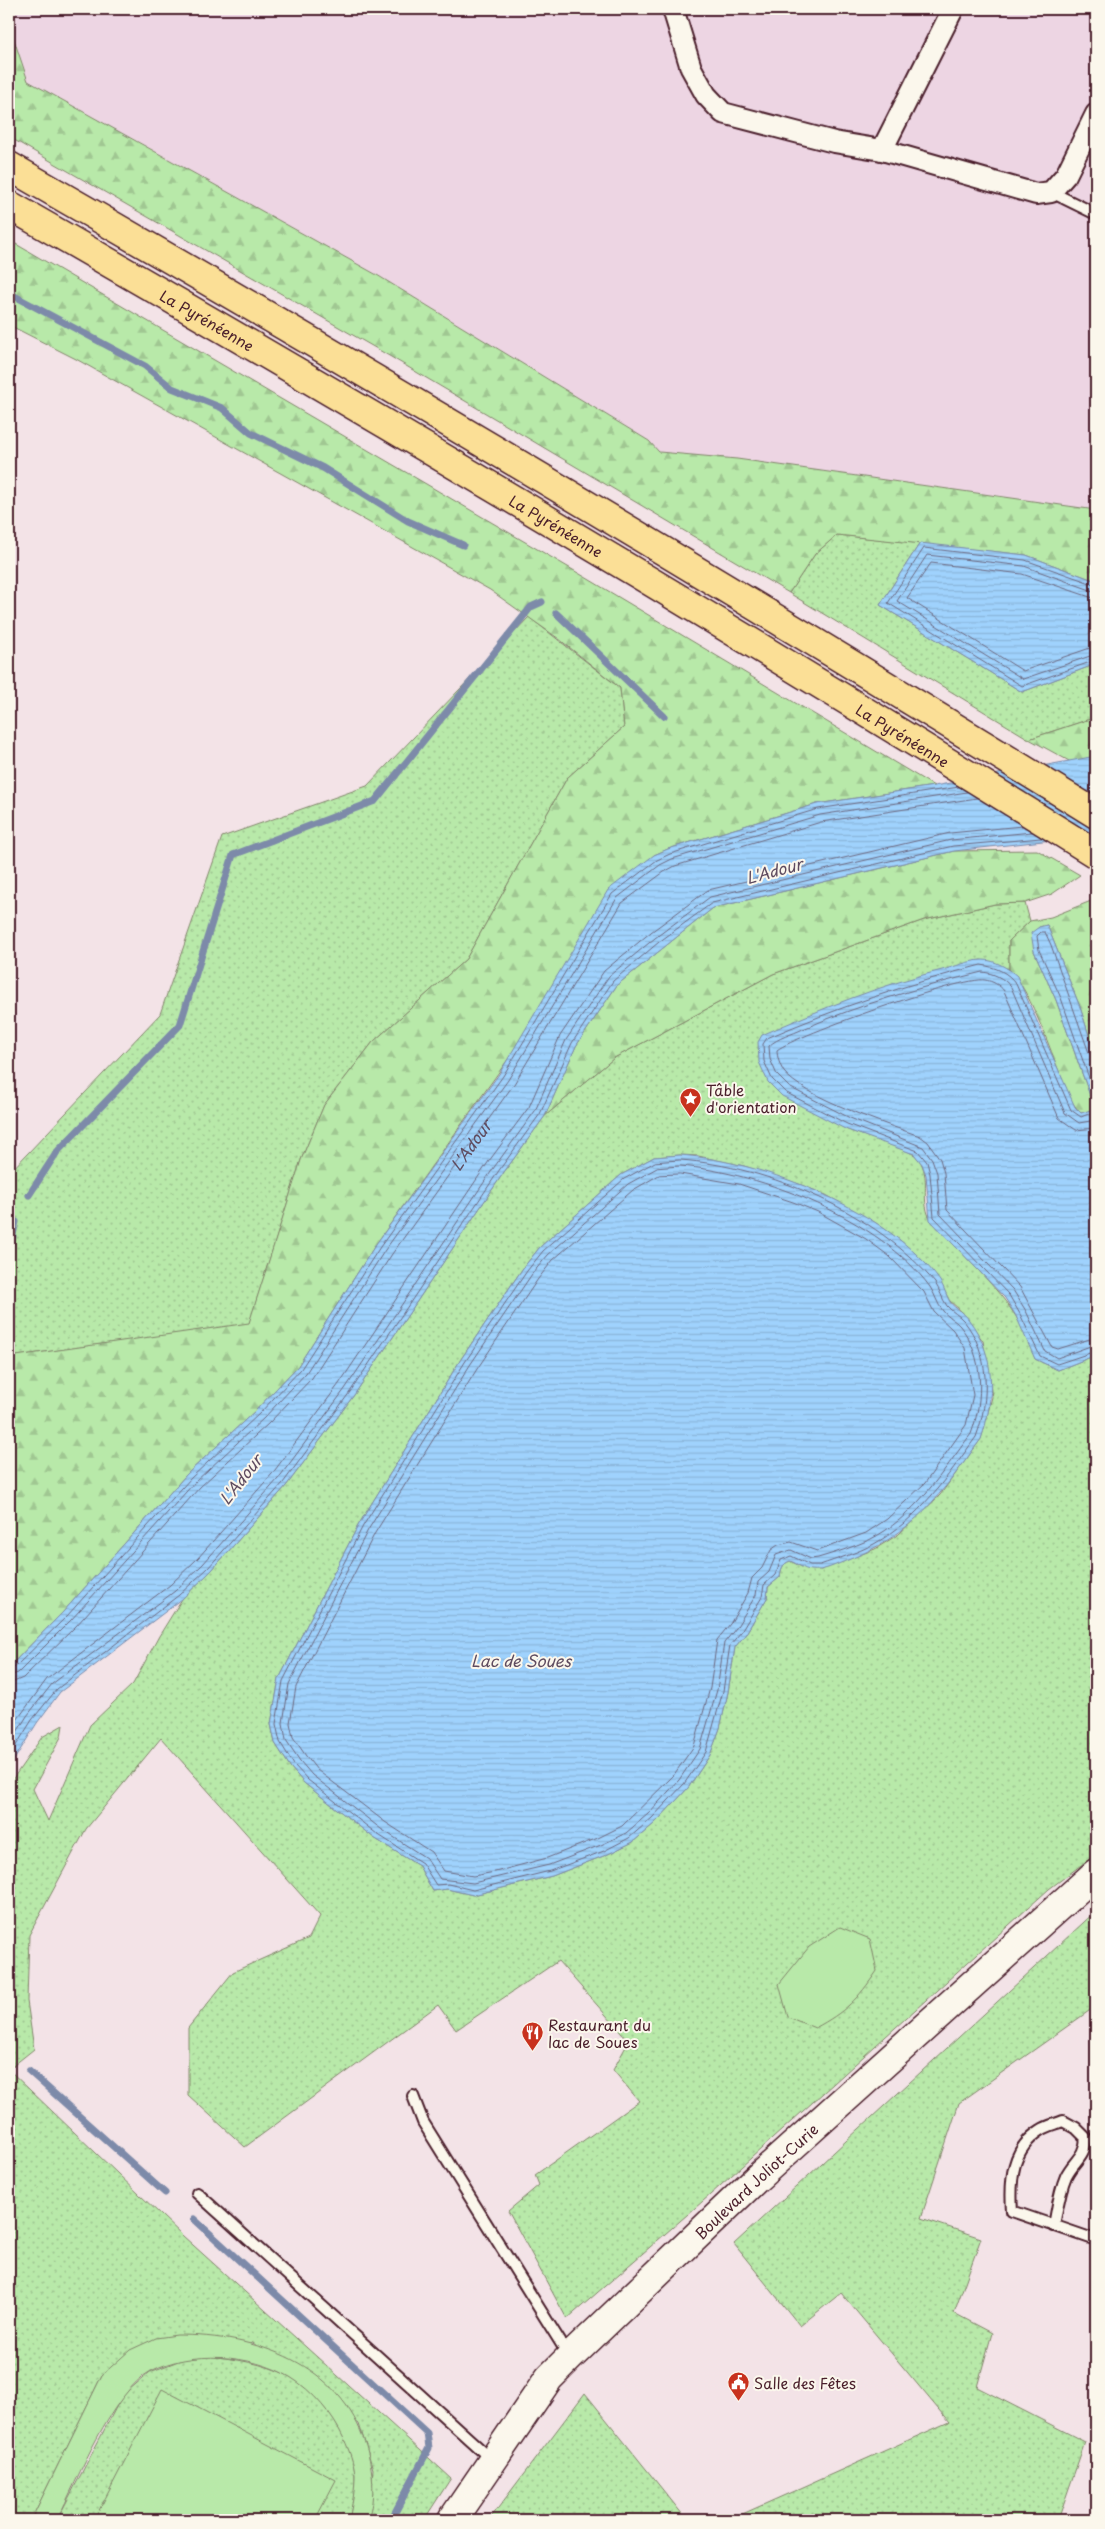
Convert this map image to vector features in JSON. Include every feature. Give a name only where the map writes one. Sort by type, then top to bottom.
[{"type":"highway","points":[[9,166],[264,313],[922,707],[1096,814]]},
{"type":"highway","name":"La Pyrénéenne","points":[[9,205],[256,347],[702,612],[1096,854]]},
{"type":"main road","name":"Boulevard Joliot-Curie","points":[[452,2520],[549,2378],[756,2179],[1096,1873]]},
{"type":"street","points":[[673,9],[690,68],[706,95],[723,113],[834,142],[882,150],[1036,194],[1051,192],[1066,175],[1096,114]]},
{"type":"street","points":[[882,150],[953,9]]},
{"type":"lane","points":[[1051,192],[1096,214]]},
{"type":"lane","points":[[413,2096],[423,2122],[570,2357]]},
{"type":"lane","points":[[1054,2226],[1060,2194],[1067,2175],[1086,2149],[1086,2138],[1076,2128],[1063,2121],[1040,2130],[1020,2152],[1010,2180],[1012,2211],[1054,2226],[1096,2240]]},
{"type":"lane","points":[[197,2193],[324,2310],[493,2460]]},
{"type":"shaded area","points":[[9,9],[1096,9],[1096,510],[737,459],[659,452],[649,441],[377,275],[27,81],[9,25]]},
{"type":"green space","points":[[9,25],[28,81],[377,275],[649,441],[659,452],[737,459],[1096,510],[1096,581],[1026,555],[837,535],[815,554],[789,593],[391,357],[9,137]]},
{"type":"green space","points":[[9,240],[585,577],[934,786],[817,804],[668,849],[654,855],[376,1244],[298,1366],[256,1410],[187,1474],[63,1612],[9,1667],[9,1357],[249,1323],[301,1160],[324,1105],[373,1042],[466,959],[567,778],[624,727],[620,688],[559,639],[490,590],[76,359],[9,325]]},
{"type":"green space","points":[[837,535],[920,543],[880,605],[1022,692],[1096,664],[1096,717],[1029,739],[789,593],[815,554]]},
{"type":"green space","points":[[529,617],[620,688],[624,727],[567,778],[466,959],[373,1042],[324,1105],[301,1160],[249,1324],[9,1357],[9,1173],[160,1014],[222,837],[367,786]]},
{"type":"green space","points":[[1096,717],[1096,756],[1071,762],[1029,739]]},
{"type":"green space","points":[[1037,850],[1080,875],[1052,894],[1025,903],[995,904],[924,920],[773,974],[614,1058],[545,1116],[576,1046],[617,985],[713,908],[954,851]]},
{"type":"green space","points":[[1096,899],[1096,1058],[1080,1007],[1047,925],[1039,927],[1034,951],[1056,1000],[1093,1104],[1092,1110],[1081,1113],[1067,1093],[1030,1002],[1016,977],[1009,969],[1009,941],[1030,921],[1051,917]]},
{"type":"green space","points":[[1025,903],[1030,921],[1009,941],[1009,969],[981,960],[884,987],[845,1129],[894,1146],[916,1156],[924,1169],[925,1199],[928,1214],[1011,1309],[1021,1324],[1035,1359],[1058,1370],[1096,1355],[1096,1854],[1049,1889],[710,2195],[567,2319],[508,2211],[539,2185],[535,2175],[639,2101],[613,2070],[629,2041],[558,1961],[456,2030],[438,2005],[245,2147],[188,2095],[188,2028],[233,1972],[309,1938],[320,1916],[161,1738],[86,1829],[29,1935],[27,2001],[34,2049],[9,2069],[9,1791],[12,1780],[42,1737],[63,1725],[61,1737],[33,1789],[48,1821],[90,1725],[133,1684],[182,1599],[211,1571],[286,1486],[354,1395],[504,1172],[545,1116],[614,1058],[773,974],[924,920],[995,904]],"holes":[[[698,1156],[744,1166],[826,1195],[876,1223],[901,1241],[940,1282],[949,1300],[962,1312],[983,1341],[992,1397],[981,1439],[940,1495],[899,1534],[875,1549],[821,1570],[802,1567],[790,1561],[784,1565],[781,1569],[780,1577],[768,1587],[767,1598],[745,1635],[735,1647],[720,1728],[710,1755],[688,1788],[656,1822],[633,1842],[606,1855],[552,1876],[473,1895],[447,1889],[433,1891],[419,1866],[374,1838],[304,1783],[291,1768],[275,1743],[271,1724],[279,1679],[359,1524],[461,1359],[523,1268],[540,1247],[621,1175],[654,1157]]]},
{"type":"green space","points":[[1096,1911],[1096,2006],[959,2103],[921,2218],[981,2238],[954,2313],[992,2333],[977,2387],[1085,2442],[1058,2520],[729,2520],[949,2422],[841,2293],[800,2326],[734,2244]]},
{"type":"green space","points":[[840,1927],[870,1939],[877,1971],[850,2004],[815,2028],[788,2017],[779,1984],[809,1947]]},
{"type":"green space","points":[[9,2070],[183,2236],[451,2478],[424,2520],[368,2520],[373,2469],[359,2424],[253,2343],[102,2375],[31,2520],[9,2520]]},
{"type":"green space","points":[[177,2335],[207,2336],[265,2348],[292,2359],[316,2374],[337,2394],[354,2417],[366,2446],[372,2473],[373,2492],[368,2520],[349,2520],[353,2498],[354,2466],[339,2430],[322,2404],[307,2389],[290,2377],[257,2363],[239,2359],[202,2358],[167,2364],[151,2371],[136,2382],[109,2417],[85,2461],[57,2520],[31,2520],[102,2375],[130,2350],[156,2338]]},
{"type":"green space","points":[[208,2356],[249,2362],[289,2376],[301,2384],[323,2405],[341,2432],[353,2461],[355,2487],[349,2520],[57,2520],[122,2396],[150,2372],[186,2358]]},
{"type":"green space","points":[[162,2389],[336,2480],[315,2520],[94,2520]]},
{"type":"green space","points":[[585,2393],[687,2520],[489,2520]]},
{"type":"water","points":[[920,543],[1026,555],[1096,581],[1096,664],[1022,692],[880,605]]},
{"type":"water","name":"L'Adour","points":[[1096,756],[1096,835],[954,851],[713,908],[617,985],[576,1046],[545,1116],[504,1172],[354,1395],[286,1486],[211,1571],[182,1599],[60,1692],[37,1723],[9,1768],[9,1667],[63,1612],[187,1474],[256,1410],[298,1366],[376,1244],[499,1074],[608,890],[654,855],[668,849],[817,804],[934,786]]},
{"type":"water","points":[[1047,925],[1080,1007],[1096,1058],[1096,1355],[1058,1370],[1035,1359],[1016,1316],[1005,1298],[930,1220],[926,1175],[922,1164],[914,1154],[845,1129],[782,1096],[768,1082],[759,1062],[758,1042],[762,1035],[873,990],[967,962],[988,960],[1001,965],[1017,976],[1075,1107],[1081,1113],[1091,1110],[1093,1104],[1056,1000],[1034,951],[1031,933],[1039,927]]},
{"type":"water","name":"Lac de Soues","points":[[680,1155],[713,1159],[749,1167],[823,1194],[858,1212],[890,1233],[918,1256],[940,1281],[950,1302],[969,1320],[978,1333],[984,1348],[990,1377],[990,1393],[986,1424],[981,1439],[939,1495],[909,1525],[891,1538],[871,1550],[825,1569],[808,1570],[790,1561],[784,1565],[781,1569],[780,1577],[768,1587],[767,1598],[745,1635],[735,1647],[720,1728],[710,1755],[688,1788],[656,1822],[633,1842],[606,1855],[552,1876],[473,1895],[447,1889],[433,1891],[419,1866],[374,1838],[304,1783],[291,1768],[275,1743],[271,1724],[279,1679],[359,1524],[461,1359],[523,1268],[540,1247],[621,1175],[654,1157]]},
{"type":"waterway","points":[[9,293],[145,366],[172,388],[222,408],[251,433],[323,468],[408,521],[463,545]]},
{"type":"waterway","points":[[29,1195],[57,1152],[180,1025],[233,855],[375,801],[531,607],[542,602]]},
{"type":"waterway","points":[[556,613],[664,716]]},
{"type":"waterway","points":[[9,1252],[16,1222]]},
{"type":"waterway","points":[[29,2071],[165,2193]]},
{"type":"waterway","points":[[194,2219],[427,2433],[429,2448],[391,2520]]},
{"type":"place","name":"Tâble d'orientation","points":[[690,1117]]},
{"type":"place","name":"Restaurant du lac de Soues","points":[[532,2052]]},
{"type":"place","name":"Salle des Fêtes","points":[[738,2401]]}]
